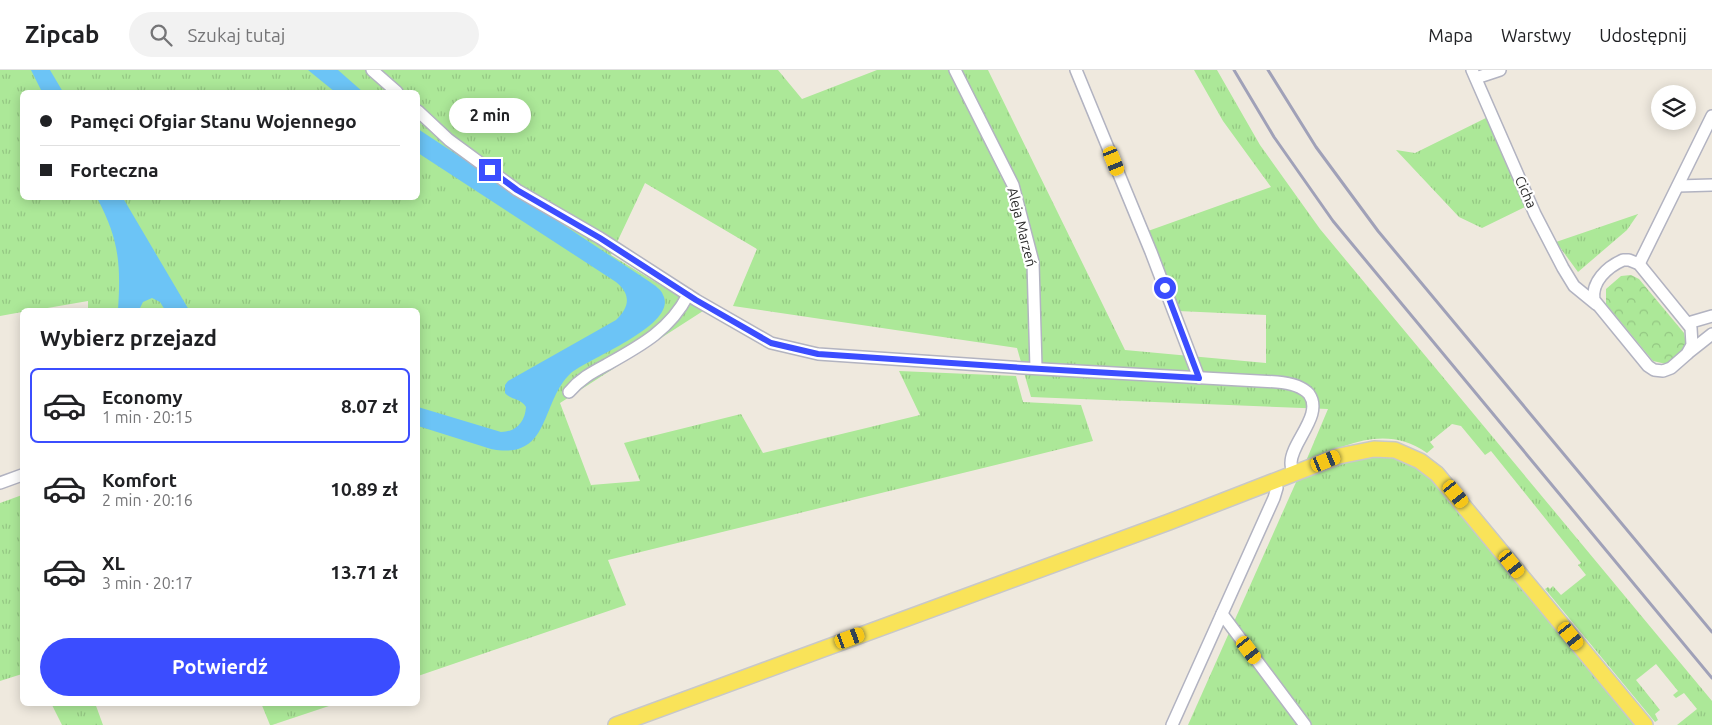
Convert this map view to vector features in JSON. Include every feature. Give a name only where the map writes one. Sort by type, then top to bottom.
[{"type":"main road","points":[[616,725],[1160,525],[1339,456],[1374,449],[1394,450],[1412,458],[1437,474],[1456,494],[1645,725]]},
{"type":"street","points":[[372,70],[395,90]]},
{"type":"street","name":"Aleja Marzeń","points":[[955,70],[1013,185],[1033,262],[1036,368]]},
{"type":"street","points":[[1076,70],[1152,252],[1199,378]]},
{"type":"street","points":[[1474,74],[1500,70]]},
{"type":"street","name":"Cicha","points":[[1474,74],[1535,214],[1574,286],[1596,304],[1651,368],[1658,372],[1667,370],[1686,354]]},
{"type":"street","points":[[420,113],[449,140],[517,190],[600,238],[688,295],[771,343],[818,354],[1024,368],[1287,382],[1307,392],[1312,399],[1313,406],[1310,419],[1291,461],[1298,472]]},
{"type":"street","points":[[1639,264],[1712,116]]},
{"type":"street","points":[[1678,186],[1712,185]]},
{"type":"street","points":[[1596,304],[1594,290],[1601,276],[1612,266],[1623,260],[1639,264],[1691,328],[1690,350],[1686,354]]},
{"type":"street","points":[[569,392],[578,381],[641,346],[669,324],[688,295]]},
{"type":"street","points":[[1688,324],[1712,316]]},
{"type":"street","points":[[1686,354],[1712,334]]},
{"type":"street","points":[[0,484],[20,476]]},
{"type":"street","points":[[1172,725],[1274,498],[1277,488],[1275,481]]},
{"type":"street","points":[[1222,614],[1305,725]]},
{"type":"green space","points":[[0,70],[778,70],[802,99],[877,70],[988,70],[1125,350],[1266,363],[1266,315],[1178,311],[1148,231],[1271,187],[1223,121],[1194,70],[1217,70],[1260,145],[1320,229],[1712,701],[1712,725],[1677,725],[1697,709],[1684,693],[1676,698],[1673,695],[1678,691],[1656,664],[1636,680],[1660,710],[1655,714],[1658,720],[1655,722],[1545,589],[1548,587],[1550,589],[1553,586],[1561,595],[1586,575],[1578,565],[1581,563],[1491,451],[1485,455],[1461,426],[1452,424],[1430,442],[1434,447],[1427,453],[1412,444],[1381,439],[1351,444],[1306,461],[1328,409],[1031,397],[1017,348],[733,306],[757,249],[645,183],[611,255],[703,311],[560,403],[591,485],[640,481],[624,443],[741,414],[763,453],[920,415],[899,371],[1016,376],[1023,402],[1081,405],[1093,441],[608,560],[626,605],[420,675],[420,308],[88,308],[88,301],[48,308],[20,308],[20,312],[0,316]]},
{"type":"green space","points":[[1492,115],[1531,204],[1482,228],[1459,217],[1396,150],[1415,153]]},
{"type":"green space","points":[[1638,214],[1627,230],[1578,272],[1556,242]]},
{"type":"green space","points":[[1631,275],[1639,279],[1684,333],[1686,344],[1682,351],[1666,364],[1653,361],[1606,304],[1606,289],[1621,276]]},
{"type":"green space","points":[[1364,456],[1386,456],[1408,461],[1433,480],[1638,725],[1188,725],[1297,480],[1327,467]]},
{"type":"green space","points":[[20,496],[20,675],[0,681],[0,503]]},
{"type":"green space","points":[[52,706],[96,706],[103,725],[62,725]]},
{"type":"green space","points":[[262,706],[329,706],[272,725],[270,725]]},
{"type":"water","points":[[31,70],[50,70],[62,90],[41,90]]},
{"type":"water","points":[[308,70],[338,70],[361,90],[333,90]]},
{"type":"water","points":[[420,130],[650,282],[662,293],[664,306],[658,318],[645,329],[570,374],[560,386],[542,427],[534,438],[524,446],[510,450],[491,449],[420,427],[420,408],[501,432],[515,428],[522,422],[526,407],[505,393],[505,385],[508,381],[616,320],[624,310],[627,301],[624,291],[616,282],[420,154]]},
{"type":"water","points":[[98,200],[124,200],[188,308],[164,308],[160,302],[152,298],[143,302],[140,308],[118,308],[117,252],[110,226]]},
{"type":"railway","points":[[1234,70],[1274,137],[1333,221],[1712,678]]},
{"type":"railway","points":[[1268,70],[1316,147],[1378,231],[1712,632]]},
{"type":"route","points":[[490,170],[517,190],[600,238],[696,300],[771,343],[818,354],[1199,378],[1165,288]]}]
